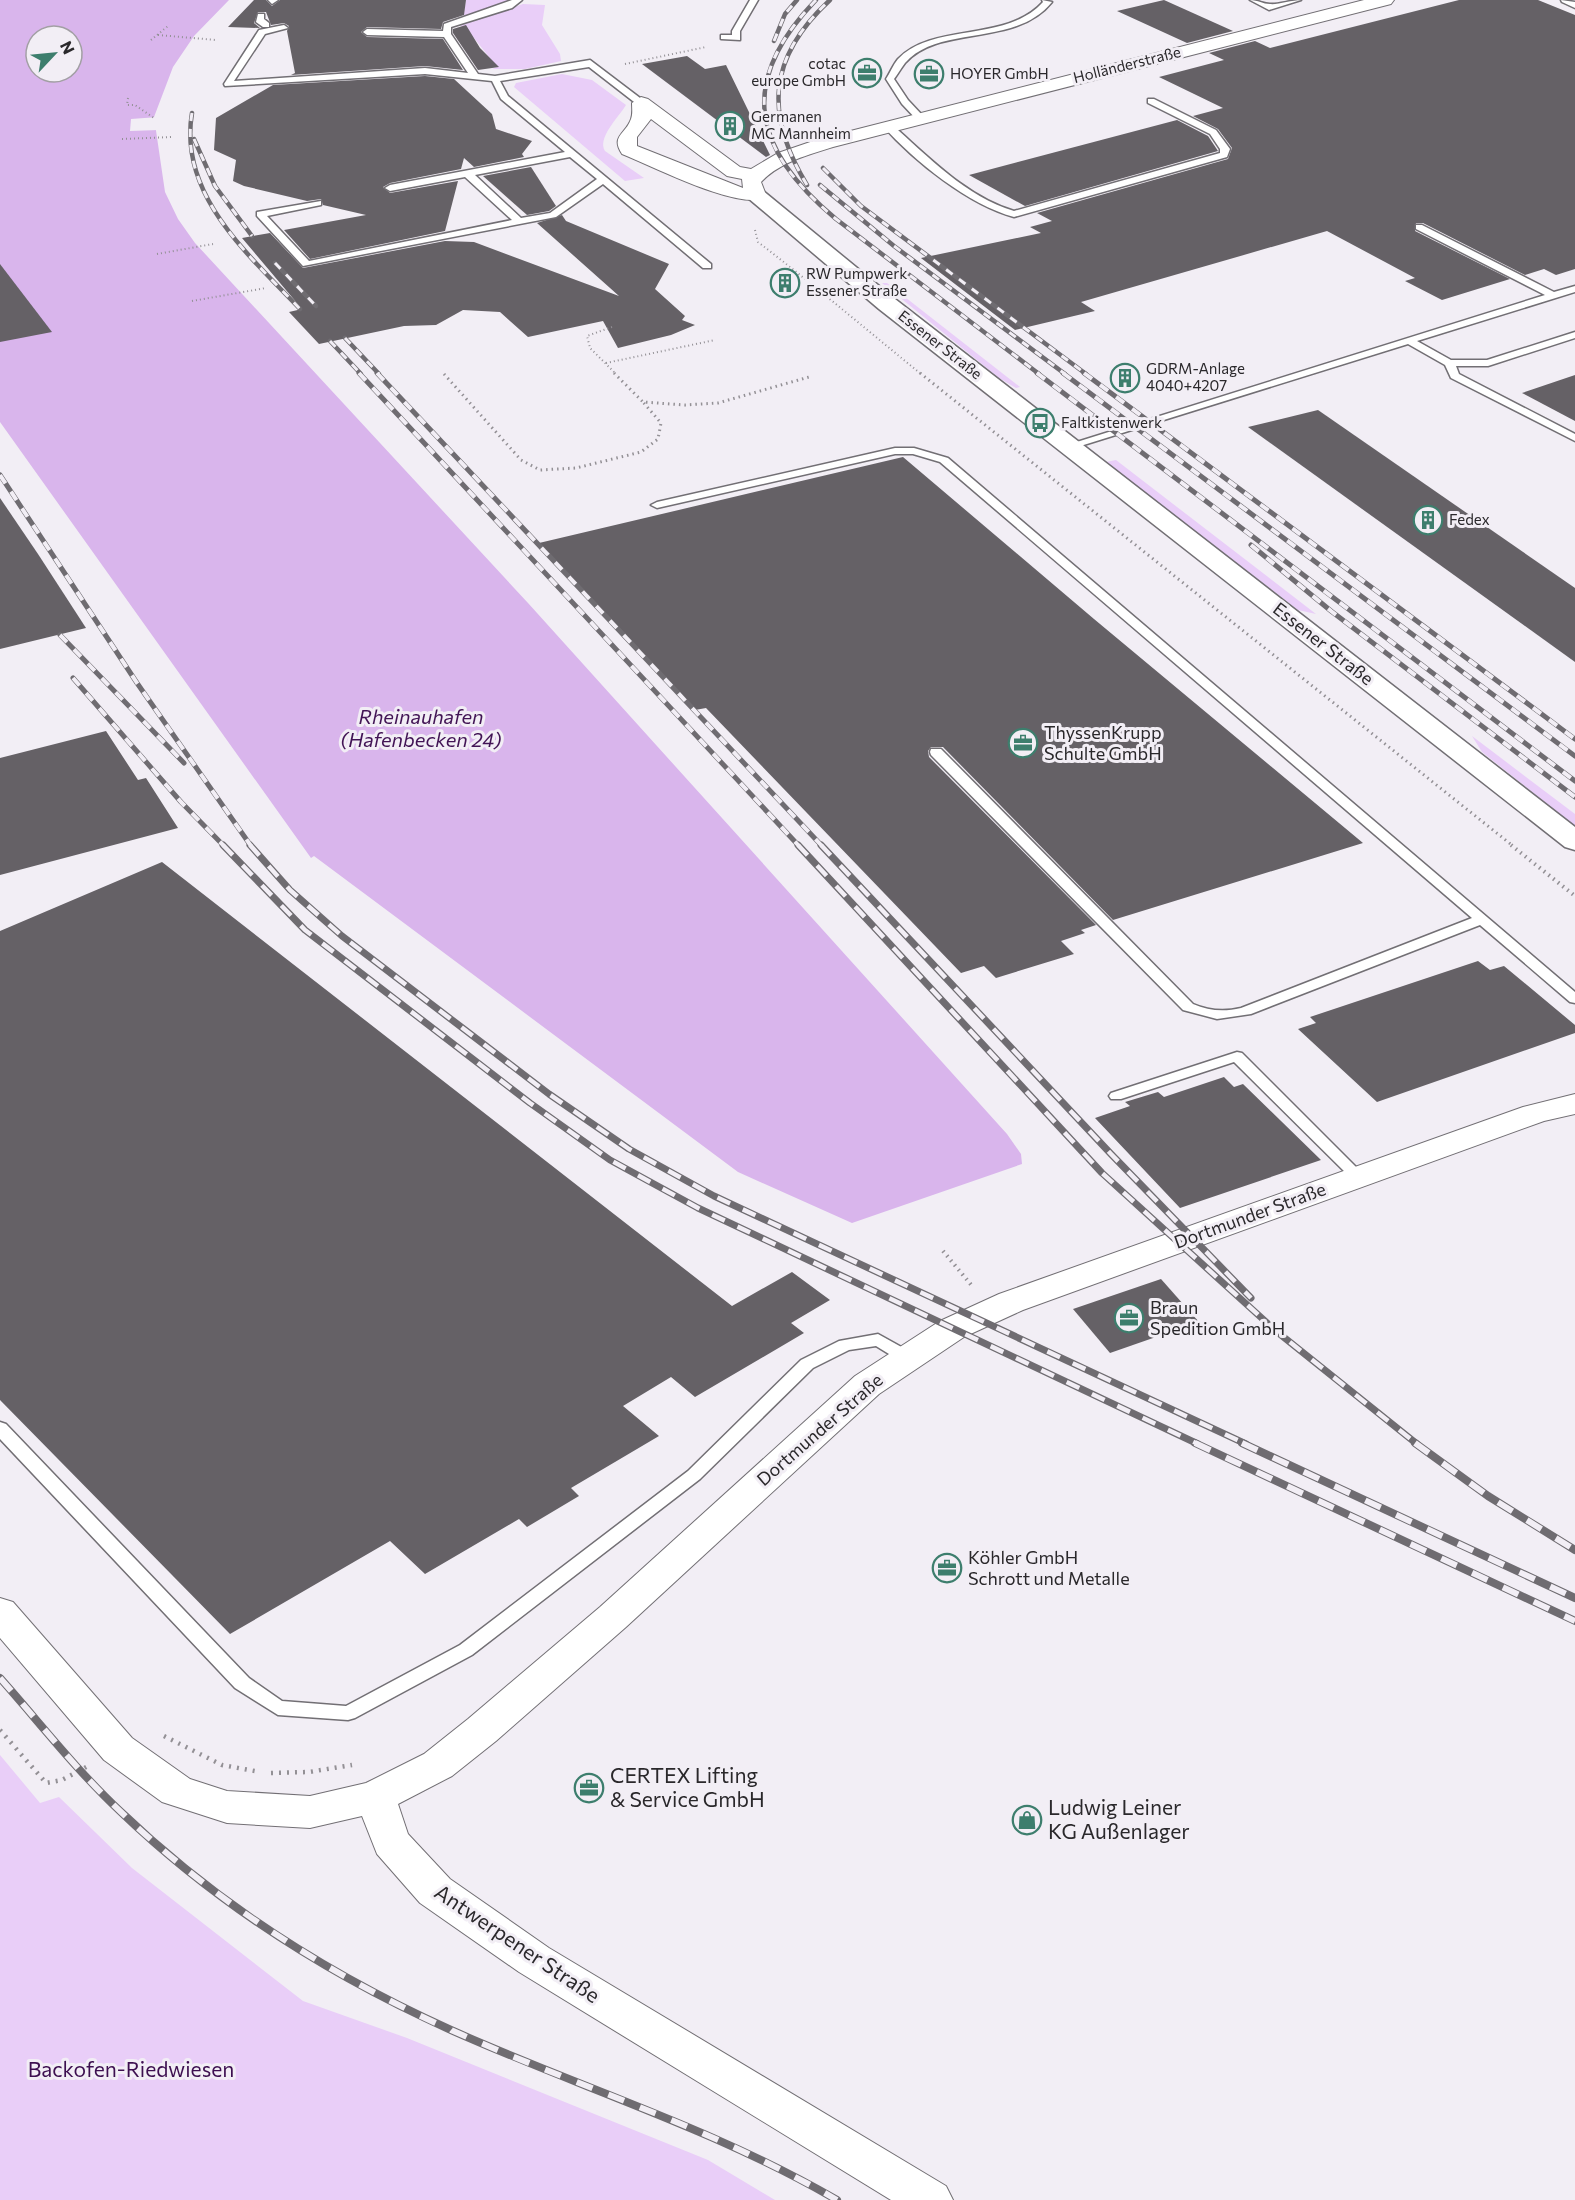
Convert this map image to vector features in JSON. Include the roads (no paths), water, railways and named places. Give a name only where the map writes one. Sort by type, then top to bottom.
[{"type":"street","name":"Holländerstraße","points":[[760,194],[760,169],[791,155],[888,126],[1384,0]]},
{"type":"street","name":"Essener Straße","points":[[641,103],[734,171],[887,304],[1575,842]]},
{"type":"street","points":[[625,144],[626,136],[641,119],[641,103]]},
{"type":"street","points":[[625,144],[642,136],[663,133],[686,134]]},
{"type":"street","name":"Essener Straße","points":[[625,144],[629,150],[639,156],[735,193],[760,194]]},
{"type":"street","name":"Dortmunder Straße","points":[[370,1780],[438,1765],[613,1617],[867,1384],[952,1329],[992,1310],[1358,1177],[1534,1114],[1575,1104]]},
{"type":"street","points":[[0,1612],[118,1749],[176,1791],[227,1807],[310,1812],[370,1780]]},
{"type":"street","name":"Antwerpener Straße","points":[[370,1780],[391,1842],[435,1891],[534,1960],[930,2200]]},
{"type":"lane","points":[[369,28],[400,32],[448,26],[509,6],[518,0]]},
{"type":"lane","points":[[726,37],[737,38],[736,31],[754,0]]},
{"type":"lane","points":[[920,118],[904,102],[890,79],[896,64],[909,53],[933,44],[1026,20],[1044,9],[1048,2],[1046,0]]},
{"type":"lane","points":[[1254,0],[1269,7],[1297,0]]},
{"type":"lane","points":[[1565,0],[1575,4]]},
{"type":"lane","points":[[286,25],[263,24],[228,84],[425,71],[495,79],[590,63],[641,103]]},
{"type":"lane","points":[[448,26],[476,78]]},
{"type":"lane","points":[[495,79],[504,97],[707,266]]},
{"type":"lane","points":[[888,126],[967,192],[1004,213],[1014,214],[1224,155],[1225,149],[1213,132],[1150,101]]},
{"type":"lane","points":[[390,188],[571,154]]},
{"type":"lane","points":[[468,174],[519,222]]},
{"type":"lane","points":[[318,203],[260,214],[307,264],[553,215],[602,180]]},
{"type":"lane","points":[[1419,226],[1554,296]]},
{"type":"lane","points":[[1071,446],[1575,289]]},
{"type":"lane","points":[[1409,341],[1449,363],[1488,363],[1575,335]]},
{"type":"lane","points":[[1449,363],[1455,376],[1575,438]]},
{"type":"lane","points":[[657,505],[895,452],[914,451],[944,460],[1575,999]]},
{"type":"lane","points":[[936,752],[1188,1007],[1205,1015],[1226,1017],[1246,1011],[1483,920]]},
{"type":"lane","points":[[1116,1096],[1237,1056],[1358,1177]]},
{"type":"lane","points":[[0,1428],[242,1683],[278,1708],[348,1713],[466,1650],[694,1475],[807,1364],[845,1345],[878,1340],[908,1358]]},
{"type":"water","name":"Rheinauhafen (Hafenbecken 24)","points":[[0,0],[229,0],[194,36],[173,67],[154,117],[165,192],[178,219],[195,243],[528,603],[1007,1134],[1021,1154],[1022,1164],[852,1223],[738,1172],[314,856],[311,858],[0,422]]},
{"type":"railway","points":[[774,41],[785,14],[797,0]]},
{"type":"railway","points":[[816,0],[791,30],[774,59],[765,87],[765,114],[772,141],[786,167],[808,193],[836,219],[1039,374]]},
{"type":"railway","points":[[807,185],[793,159],[784,134],[779,110],[779,87],[784,65],[794,43],[809,21],[830,0]]},
{"type":"railway","points":[[192,113],[191,143],[196,171],[207,197],[222,222],[240,245],[300,309]]},
{"type":"railway","points":[[194,139],[215,186],[252,236]]},
{"type":"railway","points":[[823,168],[861,206],[1086,374]]},
{"type":"railway","points":[[820,185],[894,246],[1065,374]]},
{"type":"railway","points":[[275,263],[316,306]]},
{"type":"railway","points":[[345,338],[379,374]]},
{"type":"railway","points":[[330,341],[361,374]]},
{"type":"railway","points":[[359,373],[799,846]]},
{"type":"railway","points":[[377,373],[822,846]]},
{"type":"railway","points":[[1037,373],[1575,781]]},
{"type":"railway","points":[[1063,373],[1575,756]]},
{"type":"railway","points":[[1084,373],[1575,739]]},
{"type":"railway","points":[[0,475],[137,683],[251,846]]},
{"type":"railway","points":[[1251,545],[1331,611],[1575,797]]},
{"type":"railway","points":[[60,635],[184,763]]},
{"type":"railway","points":[[73,678],[181,802],[224,846]]},
{"type":"railway","points":[[223,845],[305,930],[530,1103],[610,1160],[698,1208],[1198,1444]]},
{"type":"railway","points":[[250,845],[290,890],[342,936],[549,1094],[629,1149],[714,1196],[1246,1444]]},
{"type":"railway","points":[[798,845],[1102,1173],[1276,1331],[1417,1444]]},
{"type":"railway","points":[[821,845],[1111,1154],[1251,1298]]},
{"type":"railway","points":[[1195,1443],[1575,1621]]},
{"type":"railway","points":[[1242,1443],[1575,1598]]},
{"type":"railway","points":[[1415,1443],[1488,1496],[1575,1550]]},
{"type":"railway","points":[[0,1678],[59,1747],[121,1812],[196,1877],[277,1935],[362,1986],[406,2009],[500,2051],[743,2151],[837,2200]]},
{"type":"place","name":"cotac europe GmbH","points":[[867,73]]},
{"type":"place","name":"HOYER GmbH","points":[[929,74]]},
{"type":"place","name":"Germanen MC Mannheim","points":[[730,126]]},
{"type":"place","name":"RW Pumpwerk Essener Straße","points":[[785,283]]},
{"type":"place","name":"GDRM-Anlage 4040+4207","points":[[1125,378]]},
{"type":"place","name":"Faltkistenwerk","points":[[1040,423]]},
{"type":"place","name":"Fedex","points":[[1428,520]]},
{"type":"place","name":"ThyssenKrupp Schulte GmbH","points":[[1023,743]]},
{"type":"place","name":"Braun Spedition GmbH","points":[[1129,1318]]},
{"type":"place","name":"Köhler GmbH Schrott und Metalle","points":[[947,1568]]},
{"type":"place","name":"CERTEX Lifting & Service GmbH","points":[[589,1788]]},
{"type":"place","name":"Ludwig Leiner KG Außenlager","points":[[1027,1820]]},
{"type":"park label","name":"Backofen-Riedwiesen","points":[[131,2070]]}]
